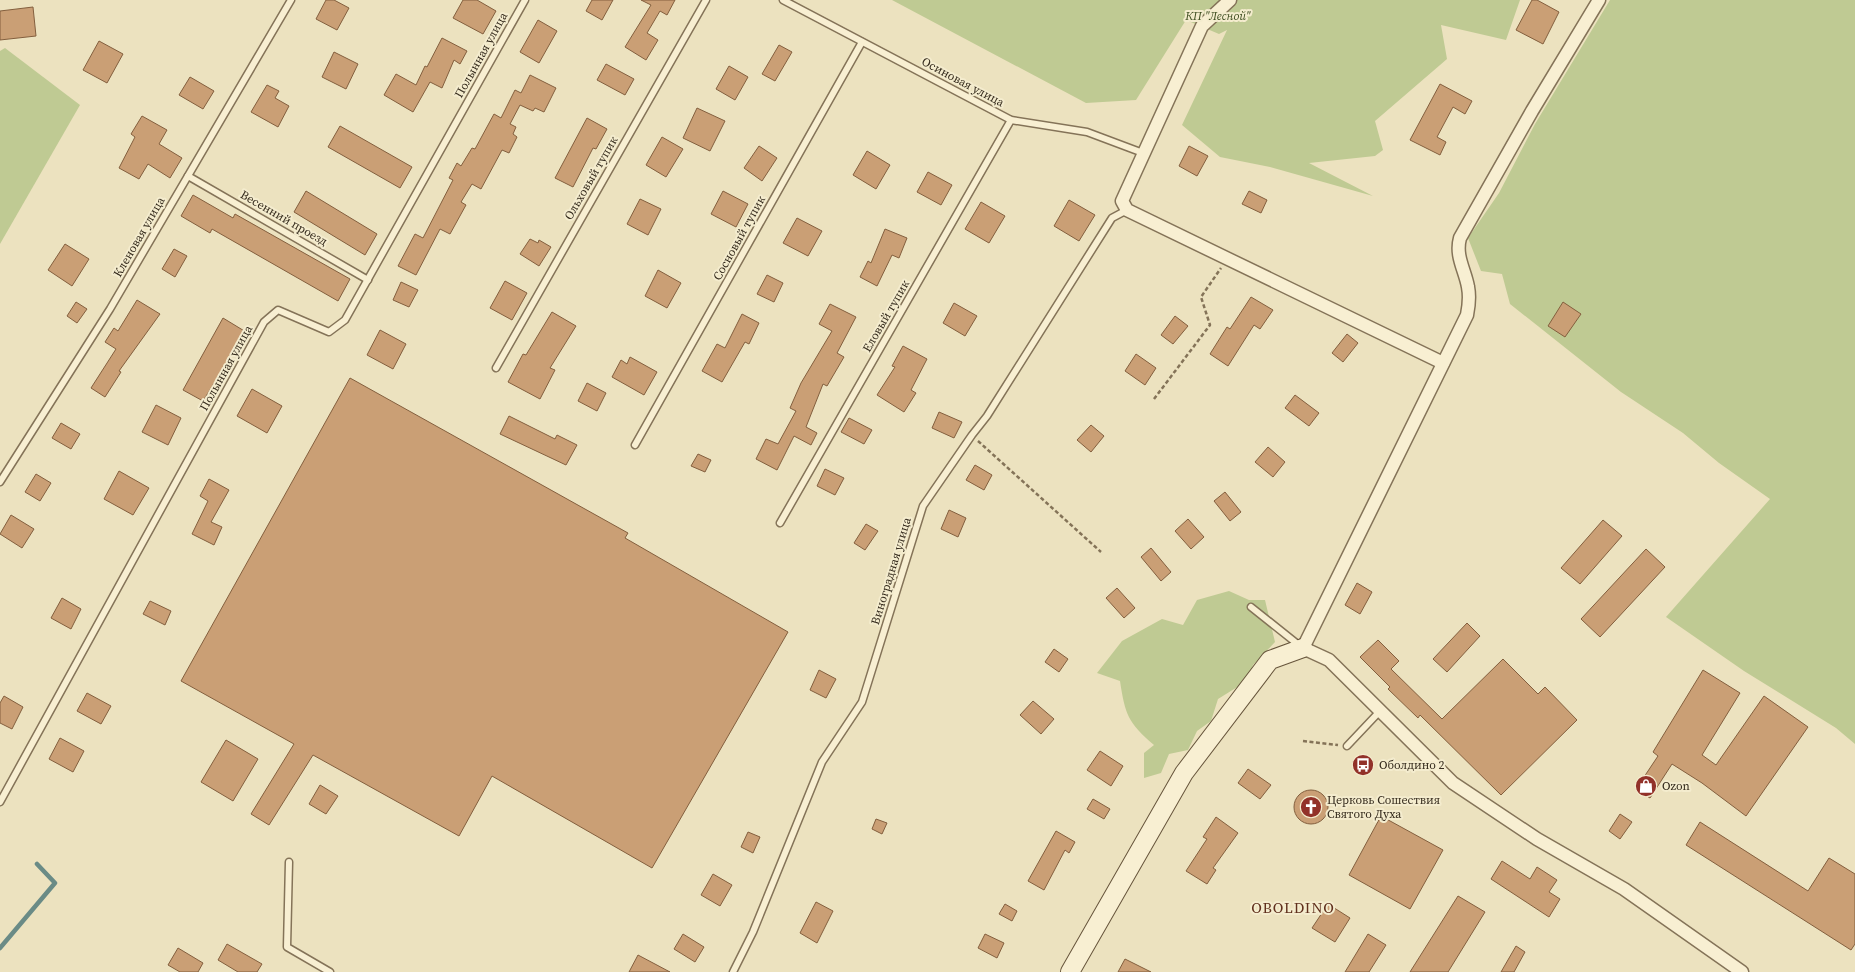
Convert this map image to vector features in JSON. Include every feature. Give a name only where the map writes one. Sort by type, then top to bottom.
[{"type":"street","points":[[1230,0],[1202,26],[1122,201],[1127,210],[1443,363]]},
{"type":"street","points":[[1070,972],[1184,773],[1270,660],[1303,648],[1467,315],[1469,302],[1468,287],[1457,248],[1460,238],[1532,111],[1599,0]]},
{"type":"street","points":[[1303,648],[1329,660],[1453,783],[1537,839],[1624,889],[1742,972]]},
{"type":"lane","name":"Кленовая улица","points":[[0,482],[110,309],[291,0]]},
{"type":"lane","name":"Полынная улица","points":[[0,802],[264,322],[278,310],[328,332],[346,320],[525,0]]},
{"type":"lane","name":"Ольховый тупик","points":[[496,368],[706,0]]},
{"type":"lane","name":"Осиновая улица","points":[[783,0],[1011,120],[1082,130],[1143,153]]},
{"type":"lane","name":"Сосновый тупик","points":[[635,445],[862,42]]},
{"type":"lane","name":"Еловый тупик","points":[[780,523],[1011,120]]},
{"type":"lane","name":"Весенний проезд","points":[[188,176],[368,280]]},
{"type":"lane","name":"Виноградная улица","points":[[733,972],[752,932],[822,762],[862,702],[923,506],[987,416],[1112,218],[1127,210]]},
{"type":"lane","points":[[1250,607],[1303,648]]},
{"type":"lane","points":[[1347,746],[1381,710]]},
{"type":"lane","points":[[289,862],[287,947],[330,972]]},
{"type":"path","points":[[1154,399],[1210,325],[1201,297],[1228,259]]},
{"type":"path","points":[[972,435],[1101,552]]},
{"type":"path","points":[[1303,740],[1347,746]]},
{"type":"green space","name":"КП \"Лесной\"","points":[[892,0],[1520,0],[1506,40],[1441,25],[1447,59],[1375,121],[1383,150],[1375,156],[1309,163],[1373,196],[1270,167],[1220,157],[1182,125],[1227,30],[1219,34],[1186,20],[1136,100],[1086,103]]},
{"type":"green space","points":[[1610,0],[1855,0],[1855,744],[1836,728],[1744,671],[1666,617],[1770,499],[1719,463],[1683,433],[1621,392],[1510,304],[1502,274],[1481,271],[1468,238],[1499,193],[1535,124]]},
{"type":"green space","points":[[5,48],[80,105],[0,244],[0,51]]},
{"type":"green space","points":[[1229,591],[1249,600],[1265,600],[1275,642],[1253,665],[1247,681],[1218,699],[1211,721],[1197,731],[1188,750],[1169,754],[1161,773],[1144,778],[1144,753],[1154,745],[1138,730],[1129,717],[1120,681],[1097,673],[1122,641],[1162,619],[1183,625],[1197,600]]},
{"type":"building","points":[[326,0],[334,0],[349,8],[337,30],[316,19]]},
{"type":"building","points":[[463,0],[477,0],[496,11],[483,34],[453,18]]},
{"type":"building","points":[[592,0],[613,0],[602,20],[586,11]]},
{"type":"building","points":[[641,0],[675,0],[667,15],[660,11],[647,33],[658,40],[646,60],[625,47],[651,5]]},
{"type":"building","points":[[1532,0],[1537,0],[1559,12],[1543,44],[1516,30]]},
{"type":"building","points":[[33,7],[36,36],[0,40],[0,11]]},
{"type":"building","points":[[538,20],[557,31],[539,63],[520,52]]},
{"type":"building","points":[[442,38],[467,51],[460,64],[454,60],[442,88],[430,82],[413,112],[384,95],[396,74],[416,85]]},
{"type":"building","points":[[99,41],[123,54],[107,83],[83,70]]},
{"type":"building","points":[[779,45],[792,52],[775,81],[762,74]]},
{"type":"building","points":[[334,52],[358,64],[346,89],[322,77]]},
{"type":"building","points":[[606,64],[634,79],[625,95],[597,80]]},
{"type":"building","points":[[729,66],[748,77],[735,100],[716,89]]},
{"type":"building","points":[[530,75],[556,88],[544,112],[535,108],[533,111],[520,105],[510,124],[516,127],[513,134],[517,137],[509,153],[502,150],[481,189],[472,184],[461,202],[466,205],[450,234],[440,229],[416,275],[398,266],[415,234],[423,238],[453,180],[449,178],[457,163],[461,166],[472,148],[475,149],[494,114],[501,118],[515,90],[521,93]]},
{"type":"building","points":[[190,77],[214,91],[203,109],[179,95]]},
{"type":"building","points":[[1440,84],[1472,101],[1465,114],[1453,107],[1437,137],[1446,142],[1440,155],[1410,140]]},
{"type":"building","points":[[267,85],[279,91],[275,98],[289,106],[278,127],[251,112]]},
{"type":"building","points":[[697,108],[725,121],[710,151],[683,138]]},
{"type":"building","points":[[142,116],[167,130],[159,144],[182,158],[170,178],[148,164],[139,179],[119,168],[135,137],[131,134]]},
{"type":"building","points":[[587,118],[607,129],[596,149],[593,148],[573,187],[555,178]]},
{"type":"building","points":[[340,126],[412,167],[400,188],[328,147]]},
{"type":"building","points":[[662,137],[683,149],[666,177],[646,165]]},
{"type":"building","points":[[759,146],[777,158],[762,181],[744,168]]},
{"type":"building","points":[[1189,146],[1208,156],[1197,176],[1179,166]]},
{"type":"building","points":[[867,151],[890,165],[876,189],[853,175]]},
{"type":"building","points":[[928,172],[952,185],[941,205],[917,192]]},
{"type":"building","points":[[306,191],[377,234],[365,255],[294,212]]},
{"type":"building","points":[[723,191],[748,204],[736,227],[711,214]]},
{"type":"building","points":[[1249,191],[1267,200],[1261,213],[1242,204]]},
{"type":"building","points":[[193,195],[233,218],[235,214],[350,279],[338,301],[212,229],[210,233],[181,216]]},
{"type":"building","points":[[640,199],[661,209],[648,235],[627,224]]},
{"type":"building","points":[[1069,200],[1095,215],[1079,241],[1054,226]]},
{"type":"building","points":[[981,202],[1005,216],[989,243],[965,229]]},
{"type":"building","points":[[797,218],[822,231],[808,256],[783,243]]},
{"type":"building","points":[[885,229],[907,238],[899,258],[892,255],[877,286],[860,277],[868,261],[871,263]]},
{"type":"building","points":[[530,239],[538,243],[539,240],[551,247],[539,266],[520,254]]},
{"type":"building","points":[[65,244],[89,259],[72,286],[48,270]]},
{"type":"building","points":[[174,249],[187,256],[175,277],[162,269]]},
{"type":"building","points":[[658,270],[681,283],[667,308],[645,296]]},
{"type":"building","points":[[767,275],[783,283],[774,302],[757,294]]},
{"type":"building","points":[[505,281],[527,293],[512,320],[490,308]]},
{"type":"building","points":[[401,282],[418,290],[409,307],[393,300]]},
{"type":"building","points":[[1251,297],[1273,310],[1260,329],[1254,325],[1228,366],[1210,354],[1227,327],[1230,329]]},
{"type":"building","points":[[137,300],[160,314],[119,371],[121,372],[105,397],[91,388],[116,349],[105,342],[114,328],[118,331]]},
{"type":"building","points":[[76,302],[87,309],[77,323],[67,316]]},
{"type":"building","points":[[1563,302],[1581,314],[1565,337],[1548,326]]},
{"type":"building","points":[[954,303],[977,316],[965,336],[943,323]]},
{"type":"building","points":[[830,304],[856,317],[837,353],[844,357],[827,386],[823,384],[806,427],[817,433],[811,445],[794,436],[777,470],[756,459],[766,439],[778,444],[796,411],[790,408],[801,383],[832,331],[819,324]]},
{"type":"building","points":[[552,312],[576,326],[550,368],[555,370],[540,399],[508,382],[523,354],[526,355]]},
{"type":"building","points":[[742,314],[759,323],[749,344],[745,342],[722,382],[702,371],[717,344],[725,348]]},
{"type":"building","points":[[1175,316],[1188,326],[1173,344],[1161,335]]},
{"type":"building","points":[[223,318],[246,332],[203,401],[183,390]]},
{"type":"building","points":[[380,330],[406,344],[393,369],[367,355]]},
{"type":"building","points":[[1347,334],[1358,343],[1343,362],[1332,353]]},
{"type":"building","points":[[903,346],[927,359],[911,390],[916,393],[904,412],[877,395],[895,367],[892,366]]},
{"type":"building","points":[[1136,354],[1156,368],[1145,385],[1125,371]]},
{"type":"building","points":[[630,357],[657,372],[644,395],[612,377],[621,360],[627,364]]},
{"type":"building","points":[[350,378],[628,533],[625,538],[788,632],[652,868],[492,776],[459,836],[313,755],[269,825],[251,814],[294,744],[181,681]]},
{"type":"building","points":[[587,383],[606,393],[597,411],[578,401]]},
{"type":"building","points":[[252,389],[282,406],[267,433],[237,416]]},
{"type":"building","points":[[1295,395],[1319,413],[1309,426],[1285,408]]},
{"type":"building","points":[[156,405],[181,418],[168,445],[142,432]]},
{"type":"building","points":[[939,412],[962,422],[954,438],[932,428]]},
{"type":"building","points":[[509,416],[555,439],[557,435],[577,445],[566,465],[500,434]]},
{"type":"building","points":[[849,418],[872,430],[864,444],[841,432]]},
{"type":"building","points":[[61,423],[80,434],[71,449],[52,438]]},
{"type":"building","points":[[1091,425],[1104,436],[1091,452],[1077,440]]},
{"type":"building","points":[[1268,447],[1285,462],[1273,477],[1255,462]]},
{"type":"building","points":[[698,454],[711,460],[705,472],[691,466]]},
{"type":"building","points":[[975,465],[992,475],[984,490],[966,480]]},
{"type":"building","points":[[825,469],[844,478],[835,495],[817,486]]},
{"type":"building","points":[[119,471],[149,488],[133,515],[104,499]]},
{"type":"building","points":[[36,474],[51,483],[40,501],[25,492]]},
{"type":"building","points":[[209,479],[229,490],[211,522],[222,527],[214,545],[192,534],[208,501],[200,496]]},
{"type":"building","points":[[1225,492],[1241,512],[1230,521],[1214,501]]},
{"type":"building","points":[[949,510],[966,518],[958,537],[941,529]]},
{"type":"building","points":[[11,515],[34,529],[22,548],[0,534]]},
{"type":"building","points":[[1188,519],[1204,537],[1191,549],[1175,531]]},
{"type":"building","points":[[1603,520],[1622,536],[1580,584],[1561,568]]},
{"type":"building","points":[[866,524],[878,531],[865,550],[854,543]]},
{"type":"building","points":[[1151,548],[1171,572],[1161,581],[1141,557]]},
{"type":"building","points":[[1646,549],[1665,567],[1600,637],[1581,619]]},
{"type":"building","points":[[1357,583],[1372,592],[1360,614],[1345,605]]},
{"type":"building","points":[[1117,588],[1135,608],[1124,618],[1106,598]]},
{"type":"building","points":[[62,598],[81,609],[71,629],[51,618]]},
{"type":"building","points":[[150,601],[171,611],[165,625],[143,614]]},
{"type":"building","points":[[1467,623],[1480,636],[1447,672],[1433,659]]},
{"type":"building","points":[[1378,640],[1399,661],[1391,669],[1442,719],[1503,659],[1538,694],[1545,687],[1577,720],[1501,795],[1420,715],[1418,718],[1388,689],[1390,687],[1360,657]]},
{"type":"building","points":[[1054,649],[1068,659],[1059,672],[1045,662]]},
{"type":"building","points":[[819,670],[836,679],[826,698],[810,690]]},
{"type":"building","points":[[1703,670],[1740,693],[1702,755],[1716,765],[1764,696],[1808,727],[1746,816],[1702,783],[1672,764],[1650,798],[1636,789],[1658,756],[1653,752]]},
{"type":"building","points":[[87,693],[111,706],[101,724],[77,711]]},
{"type":"building","points":[[4,696],[23,707],[12,729],[0,723],[0,703]]},
{"type":"building","points":[[1033,701],[1054,719],[1041,734],[1020,715]]},
{"type":"building","points":[[60,738],[84,751],[73,772],[49,759]]},
{"type":"building","points":[[226,740],[258,759],[233,801],[201,782]]},
{"type":"building","points":[[1100,751],[1123,766],[1111,786],[1087,770]]},
{"type":"building","points":[[1248,769],[1271,785],[1260,799],[1238,783]]},
{"type":"building","points":[[320,785],[338,796],[326,814],[309,804]]},
{"type":"building","name":"Церковь Сошествия Святого Духа","points":[[1311,790],[1318,791],[1323,795],[1327,800],[1327,814],[1323,819],[1318,823],[1311,824],[1304,823],[1299,819],[1295,814],[1294,807],[1295,800],[1299,795],[1304,791]]},
{"type":"building","points":[[1093,799],[1110,809],[1104,819],[1087,809]]},
{"type":"building","points":[[1620,814],[1632,822],[1620,839],[1609,831]]},
{"type":"building","points":[[1381,816],[1443,850],[1410,909],[1349,875]]},
{"type":"building","points":[[1216,817],[1238,833],[1213,868],[1216,870],[1207,884],[1186,871],[1207,839],[1203,837]]},
{"type":"building","points":[[876,819],[887,823],[882,834],[872,829]]},
{"type":"building","points":[[1700,822],[1808,891],[1829,858],[1855,874],[1855,944],[1851,950],[1686,845]]},
{"type":"building","points":[[1056,831],[1075,842],[1069,853],[1065,850],[1044,890],[1028,881]]},
{"type":"building","points":[[748,832],[760,837],[753,853],[741,847]]},
{"type":"building","points":[[1502,861],[1530,879],[1537,867],[1557,880],[1549,892],[1560,899],[1549,917],[1491,879]]},
{"type":"building","points":[[713,874],[732,885],[720,906],[701,895]]},
{"type":"building","points":[[1458,896],[1485,912],[1448,972],[1410,972]]},
{"type":"building","points":[[816,902],[833,911],[817,943],[800,933]]},
{"type":"building","points":[[1005,904],[1017,911],[1012,921],[999,914]]},
{"type":"building","points":[[1328,904],[1350,918],[1335,942],[1312,928]]},
{"type":"building","points":[[683,934],[704,947],[695,962],[674,949]]},
{"type":"building","points":[[985,934],[1004,943],[997,958],[978,948]]},
{"type":"building","points":[[1368,934],[1386,945],[1369,972],[1345,972]]},
{"type":"building","points":[[227,944],[262,964],[257,972],[238,972],[218,960]]},
{"type":"building","points":[[1516,946],[1525,952],[1514,972],[1501,972]]},
{"type":"building","points":[[178,948],[203,963],[198,972],[180,972],[168,965]]},
{"type":"building","points":[[638,955],[670,972],[629,972]]},
{"type":"building","points":[[1125,959],[1151,972],[1118,972]]},
{"type":"waterway","points":[[0,948],[55,883],[37,864]]},
{"type":"place","name":"Оболдино 2","points":[[1363,765]]},
{"type":"place","name":"Ozon","points":[[1646,786]]},
{"type":"place","name":"Церковь Сошествия Святого Духа","points":[[1311,807]]},
{"type":"district","name":"OBOLDINO","points":[[1293,908]]}]
